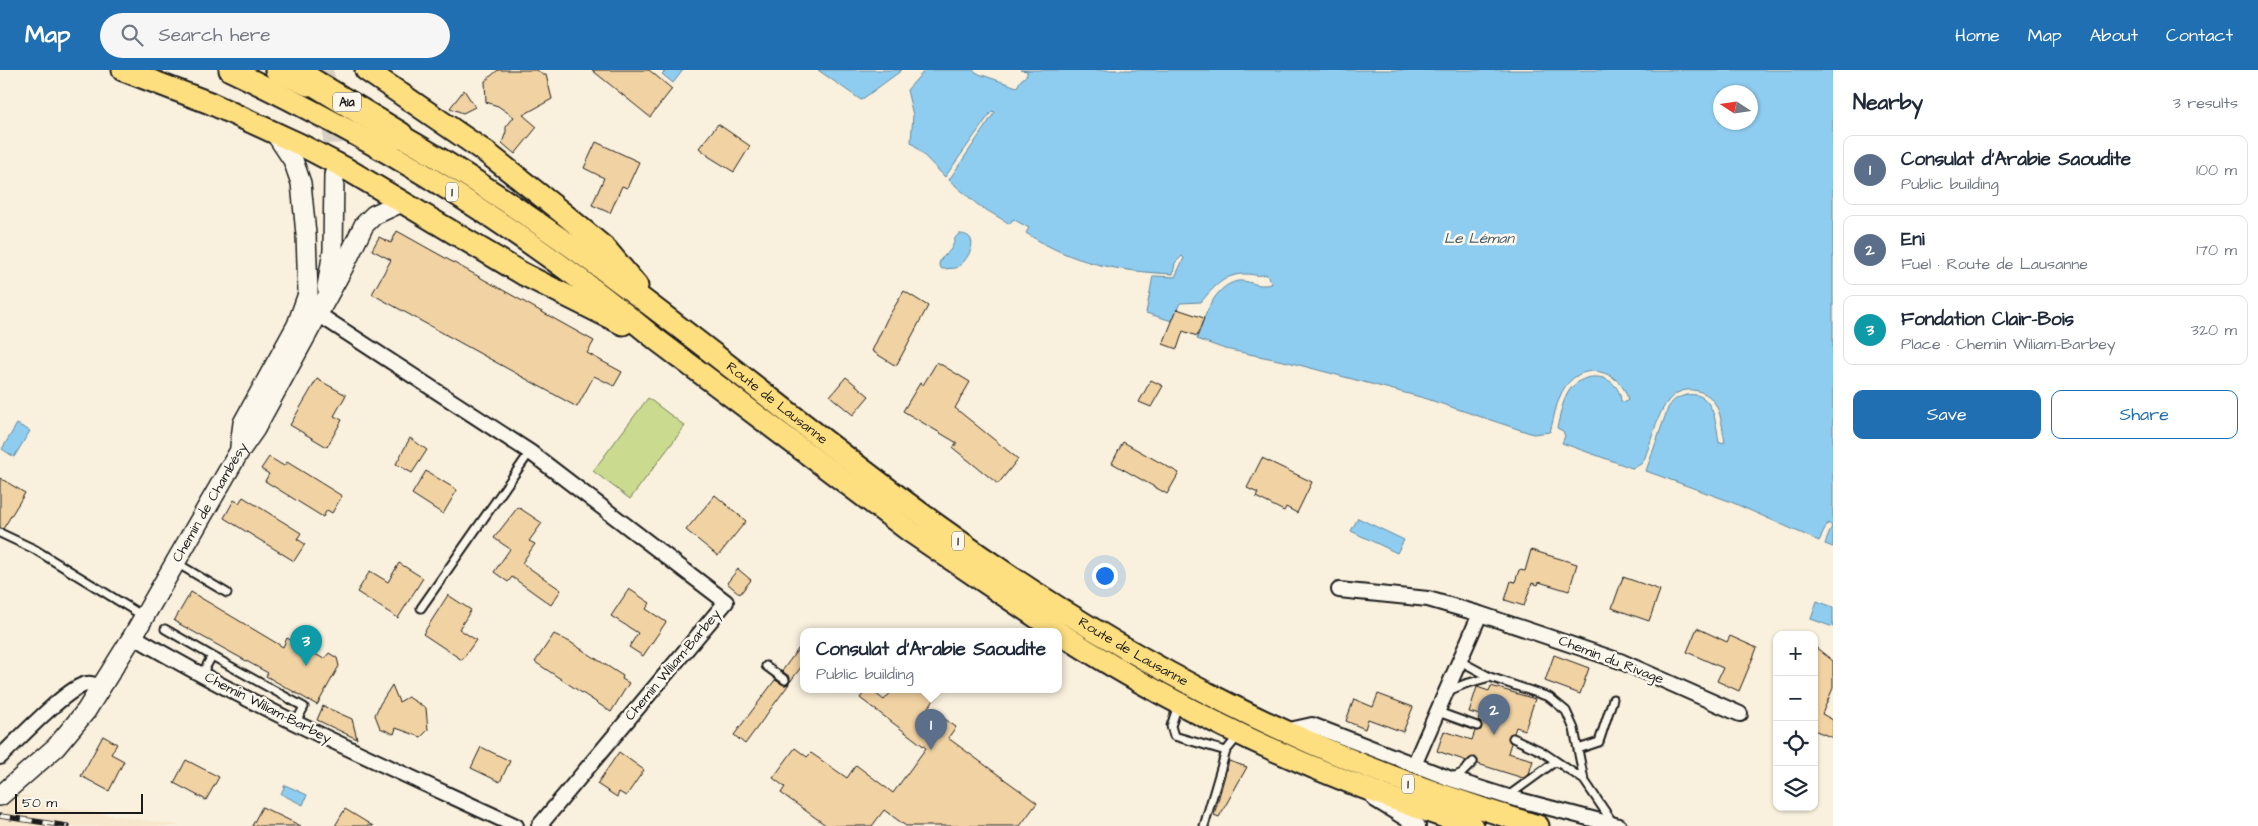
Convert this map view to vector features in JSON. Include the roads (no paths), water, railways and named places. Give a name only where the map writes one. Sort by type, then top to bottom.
[{"type":"highway","name":"A1a","points":[[293,70],[400,135]]},
{"type":"main road","points":[[122,70],[202,99],[275,132],[337,164],[523,274],[657,340]]},
{"type":"main road","name":"Route de Lausanne","points":[[230,70],[347,129],[470,203],[590,287],[911,532],[1052,628]]},
{"type":"main road","name":"Route de Lausanne","points":[[276,70],[400,135],[528,217],[659,313],[849,460],[1004,573],[1125,650],[1223,703],[1282,731],[1403,782],[1538,826]]},
{"type":"main road","points":[[366,70],[479,147],[564,214],[606,249],[659,313]]},
{"type":"main road","name":"Route de Lausanne","points":[[1062,634],[1121,671],[1240,733],[1337,777],[1472,826]]},
{"type":"street","points":[[239,452],[243,423],[297,325],[308,294],[306,234],[301,183],[293,160],[275,132]]},
{"type":"street","points":[[321,308],[333,251],[334,175]]},
{"type":"street","name":"Chemin de Chambésy","points":[[0,796],[64,739],[102,687],[239,452],[255,429],[346,263],[359,233],[368,220],[392,205],[402,202]]},
{"type":"street","name":"Chemin Wiliam-Barbey","points":[[321,308],[530,452],[726,602],[539,826]]},
{"type":"street","name":"Chemin du Rivage","points":[[1339,590],[1428,600],[1480,614],[1620,661],[1740,714]]},
{"type":"street","points":[[1414,765],[1480,614]]},
{"type":"street","name":"Chemin Wiliam-Barbey","points":[[133,636],[202,674],[359,754],[516,826]]},
{"type":"street","points":[[0,757],[66,696],[88,683],[102,687]]},
{"type":"street","points":[[1282,731],[1312,725],[1451,779],[1508,797],[1617,825]]},
{"type":"street","points":[[1337,777],[1418,826]]},
{"type":"lane","points":[[421,608],[530,452]]},
{"type":"lane","points":[[0,534],[34,549],[144,617]]},
{"type":"lane","points":[[175,562],[227,593]]},
{"type":"lane","points":[[165,629],[304,707],[296,722]]},
{"type":"lane","points":[[202,674],[212,656]]},
{"type":"lane","points":[[1460,661],[1490,677],[1548,697],[1566,711],[1574,729],[1584,780]]},
{"type":"lane","points":[[766,666],[785,680]]},
{"type":"lane","points":[[1447,692],[1465,684],[1490,677]]},
{"type":"lane","points":[[1578,749],[1599,742],[1613,699]]},
{"type":"lane","points":[[1179,702],[1171,726],[1174,736],[1226,751]]},
{"type":"lane","points":[[1438,712],[1477,726]]},
{"type":"lane","points":[[1204,826],[1226,751],[1240,733]]},
{"type":"lane","points":[[1512,738],[1541,751],[1584,780],[1617,825]]},
{"type":"lane","points":[[1508,797],[1556,761]]},
{"type":"lane","points":[[1451,779],[1462,773],[1473,762]]},
{"type":"water","points":[[666,70],[683,70],[673,83],[662,74]]},
{"type":"water","points":[[818,70],[902,70],[861,100]]},
{"type":"water","name":"Le Léman","points":[[925,70],[973,70],[979,74],[1017,87],[1027,75],[1027,71],[1020,70],[1833,70],[1833,547],[1825,544],[1832,526],[1828,523],[1819,541],[1729,501],[1646,471],[1668,408],[1676,399],[1681,397],[1693,395],[1707,401],[1714,417],[1719,443],[1725,442],[1719,411],[1716,404],[1706,394],[1686,390],[1677,393],[1669,399],[1658,418],[1644,460],[1632,468],[1562,443],[1565,436],[1563,431],[1557,428],[1563,404],[1569,391],[1583,379],[1600,377],[1607,380],[1619,392],[1621,401],[1625,402],[1628,400],[1620,383],[1605,373],[1587,372],[1578,375],[1570,381],[1559,398],[1550,432],[1533,434],[1424,398],[1288,362],[1225,349],[1197,339],[1211,304],[1222,289],[1238,281],[1262,285],[1272,284],[1266,274],[1239,274],[1220,282],[1201,302],[1180,303],[1172,321],[1146,313],[1153,276],[1175,277],[1184,258],[1182,256],[1175,263],[1173,274],[1133,271],[1079,259],[1044,244],[1026,233],[1029,228],[1013,219],[1010,224],[978,205],[949,180],[995,112],[992,111],[945,177],[911,142],[913,115],[907,90]]},
{"type":"water","points":[[959,234],[970,238],[972,243],[969,255],[956,268],[942,269],[939,265],[941,260],[951,249]]},
{"type":"water","points":[[17,424],[30,431],[14,457],[2,449]]},
{"type":"water","points":[[1358,518],[1404,540],[1397,553],[1351,531]]},
{"type":"water","points":[[1817,601],[1833,607],[1833,627],[1811,619]]},
{"type":"water","points":[[285,785],[307,795],[303,805],[281,794]]},
{"type":"tunnel","points":[[323,70],[331,95],[334,174]]},
{"type":"railway","points":[[0,816],[67,826]]},
{"type":"place","name":"Fondation Clair-Bois","points":[[306,666]]},
{"type":"place","name":"Eni","points":[[1494,735]]},
{"type":"place","name":"Consulat d'Arabie Saoudite","points":[[931,750]]}]
